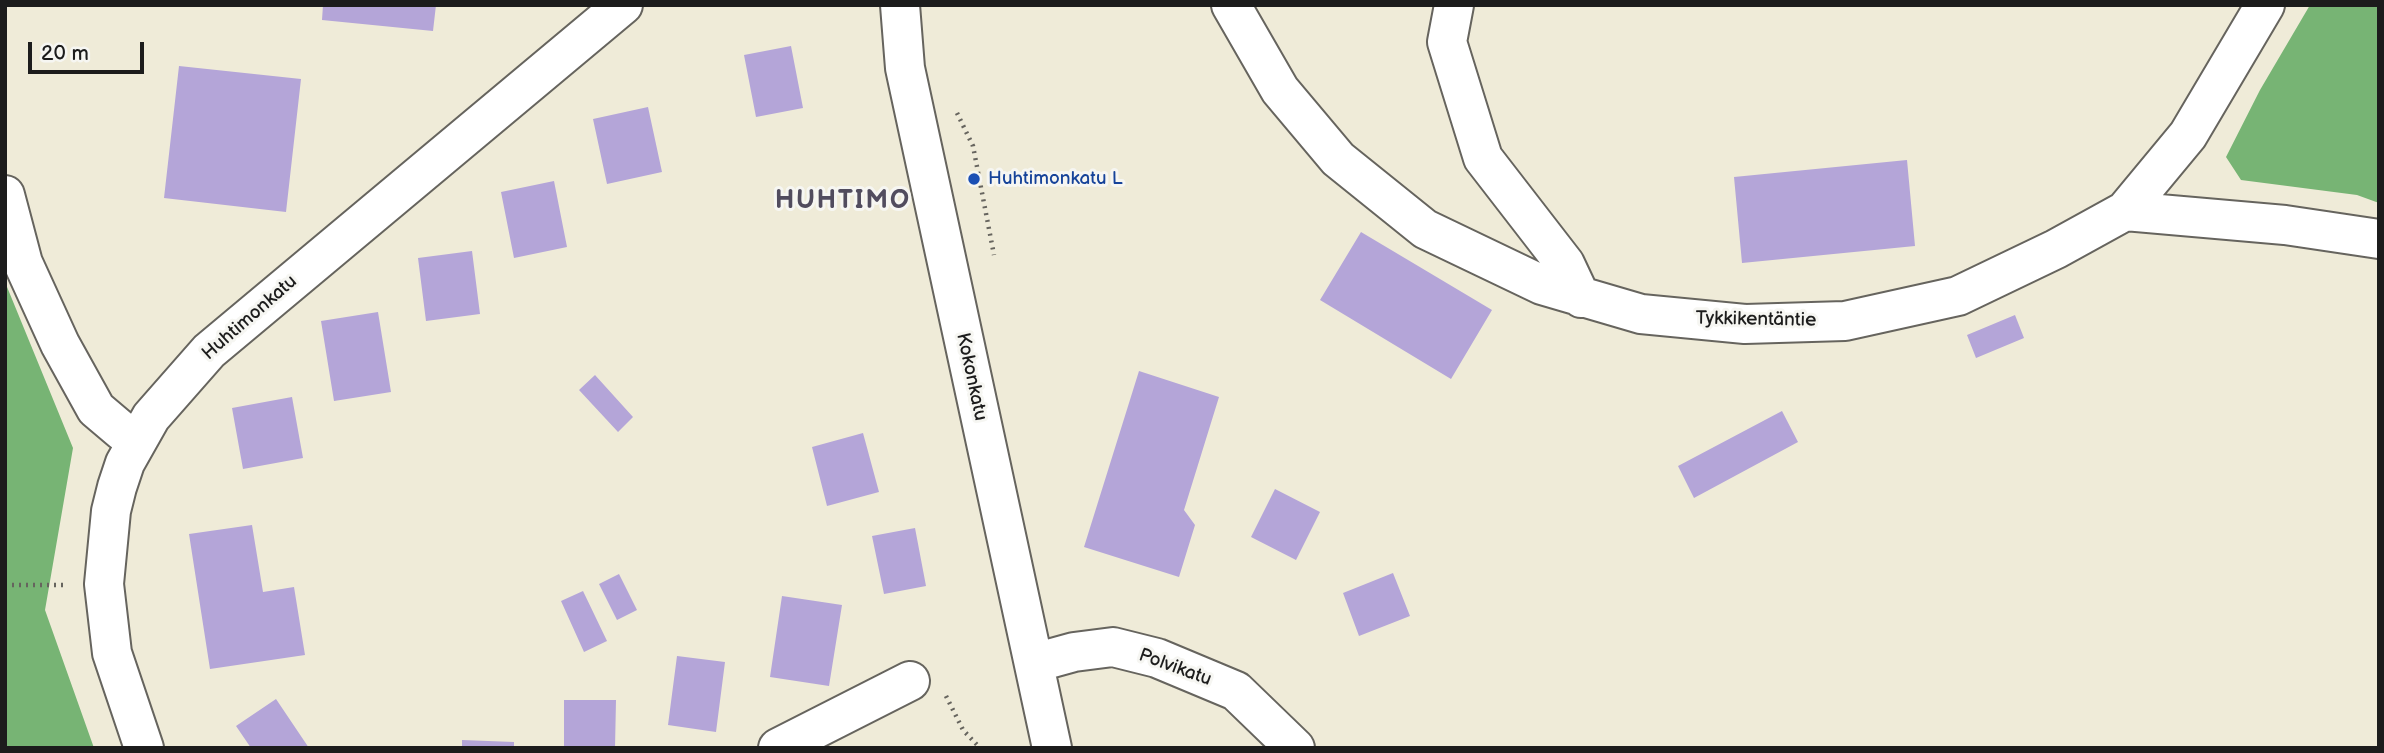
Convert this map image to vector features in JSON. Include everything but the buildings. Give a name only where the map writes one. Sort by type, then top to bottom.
[{"type":"street","name":"Huhtimonkatu","points":[[144,748],[112,653],[104,584],[111,511],[125,463],[137,439],[165,398],[209,351],[623,5]]},
{"type":"street","name":"Kokonkatu","points":[[900,5],[905,68],[1052,748]]},
{"type":"street","name":"Tykkikentäntie","points":[[1231,5],[1280,90],[1338,159],[1425,229],[1542,285],[1641,314],[1745,324],[1845,321],[1958,296],[2056,249],[2125,211]]},
{"type":"street","points":[[1454,5],[1447,42],[1483,158],[1564,264],[1581,298]]},
{"type":"street","points":[[2125,211],[2188,135],[2265,5]]},
{"type":"street","points":[[5,195],[23,263],[60,344],[96,410],[137,439]]},
{"type":"street","points":[[2125,211],[2285,225],[2379,239]]},
{"type":"street","name":"Polvikatu","points":[[1034,663],[1074,652],[1113,647],[1157,658],[1236,691],[1295,748]]},
{"type":"street","points":[[778,748],[910,681]]},
{"type":"path","points":[[5,585],[104,584]]},
{"type":"path","points":[[910,681],[927,673],[939,682],[963,730],[980,748]]},
{"type":"green space","points":[[2310,5],[2379,5],[2379,203],[2357,195],[2241,180],[2226,157],[2260,90]]},
{"type":"green space","points":[[5,282],[73,448],[45,610],[94,748],[5,748]]},
{"type":"place","name":"Huhtimonkatu L","points":[[974,179]]},
{"type":"district","name":"HUHTIMO","points":[[843,201]]}]
